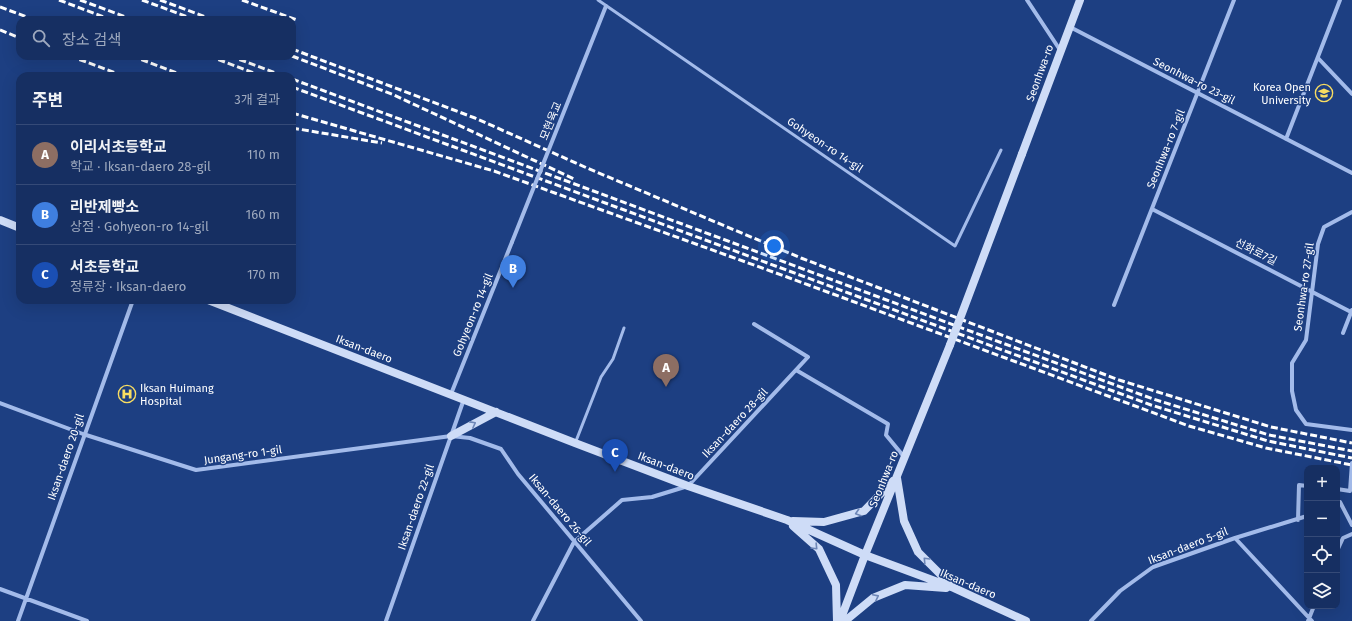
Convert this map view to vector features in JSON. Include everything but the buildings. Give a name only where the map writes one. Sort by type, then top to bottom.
[{"type":"main road","name":"Seonhwa-ro","points":[[838,621],[950,345],[1080,0]]},
{"type":"main road","points":[[0,220],[16,226]]},
{"type":"main road","name":"Iksan-daero","points":[[218,304],[688,486],[787,520],[865,555],[954,588],[1026,621]]},
{"type":"main road","points":[[451,436],[496,412]]},
{"type":"main road","points":[[787,520],[824,522],[864,511],[896,478]]},
{"type":"main road","points":[[896,478],[904,521],[918,552],[954,588]]},
{"type":"main road","points":[[787,520],[819,549],[836,585],[838,621]]},
{"type":"main road","points":[[846,621],[873,598],[905,586],[954,588]]},
{"type":"street","points":[[1027,0],[1060,50]]},
{"type":"street","name":"Seonhwa-ro 7-gil","points":[[1114,305],[1234,0]]},
{"type":"street","points":[[1286,138],[1340,0]]},
{"type":"street","name":"모현육교","points":[[512,242],[606,6]]},
{"type":"street","name":"Seonhwa-ro 23-gil","points":[[1070,27],[1352,173]]},
{"type":"street","points":[[1318,58],[1352,94]]},
{"type":"street","name":"선화로7길","points":[[1152,209],[1312,292],[1352,311]]},
{"type":"street","name":"Seonhwa-ro 27-gil","points":[[1352,212],[1324,227],[1318,244],[1306,340],[1292,363],[1292,391],[1296,410],[1306,424],[1352,428]]},
{"type":"street","name":"Gohyeon-ro 14-gil","points":[[451,394],[512,242]]},
{"type":"street","name":"Iksan-daero 20-gil","points":[[18,621],[132,304]]},
{"type":"street","points":[[1342,333],[1352,311]]},
{"type":"street","name":"Iksan-daero 28-gil","points":[[688,486],[808,357],[754,324]]},
{"type":"street","points":[[796,370],[888,424],[886,435],[904,458]]},
{"type":"street","name":"Iksan-daero 22-gil","points":[[386,621],[464,399]]},
{"type":"street","name":"Jungang-ro 1-gil","points":[[0,403],[84,434],[196,470],[451,436]]},
{"type":"street","name":"Iksan-daero 26-gil","points":[[451,436],[470,438],[501,449],[518,474],[641,621]]},
{"type":"street","points":[[1340,490],[1350,491],[1352,463]]},
{"type":"street","points":[[1298,520],[1299,484],[1304,485]]},
{"type":"street","points":[[533,621],[574,542],[622,500],[652,497],[688,486]]},
{"type":"street","points":[[1340,502],[1352,525]]},
{"type":"street","name":"Iksan-daero 5-gil","points":[[1091,621],[1120,591],[1153,567],[1235,538],[1304,517]]},
{"type":"street","points":[[1340,543],[1342,538],[1352,534]]},
{"type":"street","points":[[1235,538],[1310,616],[1312,621]]},
{"type":"street","points":[[0,589],[88,621]]},
{"type":"street","points":[[1308,621],[1313,609]]},
{"type":"lane","name":"Gohyeon-ro 14-gil","points":[[598,0],[955,246],[1001,150]]},
{"type":"lane","points":[[575,443],[601,377],[613,359],[624,328]]},
{"type":"railway","points":[[59,0],[101,16]]},
{"type":"railway","points":[[80,0],[123,16]]},
{"type":"railway","points":[[142,0],[185,16]]},
{"type":"railway","points":[[160,0],[203,16]]},
{"type":"railway","points":[[242,0],[286,16]]},
{"type":"railway","points":[[0,7],[24,16]]},
{"type":"railway","points":[[0,30],[16,36]]},
{"type":"railway","points":[[296,51],[475,118],[587,168],[801,258],[1119,380],[1271,427],[1352,443]]},
{"type":"railway","points":[[296,58],[394,95],[574,179]]},
{"type":"railway","points":[[81,60],[113,72]]},
{"type":"railway","points":[[143,60],[174,72]]},
{"type":"railway","points":[[220,60],[251,72]]},
{"type":"railway","points":[[241,60],[273,72]]},
{"type":"railway","points":[[296,80],[1153,399],[1269,435],[1352,451]]},
{"type":"railway","points":[[296,88],[1151,405],[1268,441],[1352,458]]},
{"type":"railway","points":[[296,114],[494,171],[787,277],[1189,426],[1266,448],[1352,465]]},
{"type":"railway","points":[[296,129],[382,143]]},
{"type":"place","name":"Korea Open University","points":[[1324,93]]},
{"type":"place","name":"리반제빵소","points":[[513,288]]},
{"type":"place","name":"이리서초등학교","points":[[666,387]]},
{"type":"place","name":"Iksan Huimang Hospital","points":[[127,394]]},
{"type":"place","name":"서초등학교","points":[[615,472]]}]
